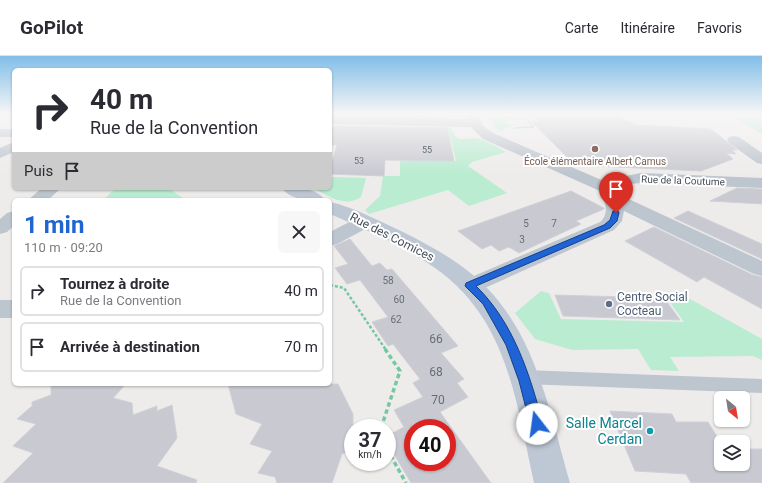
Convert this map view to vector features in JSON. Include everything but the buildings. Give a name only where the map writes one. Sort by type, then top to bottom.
[{"type":"street","points":[[484,134],[560,169],[762,269]]},
{"type":"street","points":[[0,154],[10,136]]},
{"type":"street","points":[[734,140],[762,160]]},
{"type":"street","name":"Rue de la Coutume","points":[[609,193],[627,180],[642,178],[762,183]]},
{"type":"street","points":[[40,198],[50,190]]},
{"type":"street","points":[[294,190],[312,198]]},
{"type":"street","points":[[470,286],[607,226],[613,221],[616,213],[609,193]]},
{"type":"street","name":"Rue des Comices","points":[[332,208],[429,254],[451,269],[486,302],[511,345],[524,377],[552,483]]},
{"type":"street","points":[[0,228],[12,219]]},
{"type":"street","points":[[332,239],[364,222]]},
{"type":"street","points":[[0,309],[12,309]]},
{"type":"lane","points":[[524,377],[762,386]]},
{"type":"path","points":[[488,136],[499,134]]},
{"type":"path","points":[[332,285],[344,288],[400,371],[384,419]]},
{"type":"path","points":[[396,465],[406,483]]},
{"type":"green space","points":[[441,134],[454,134],[460,139],[480,139],[506,152],[472,162],[468,166],[507,193],[469,206],[448,190],[369,214],[365,210],[380,196],[383,176],[400,176],[400,161],[456,161],[451,140],[441,139]]},
{"type":"green space","points":[[332,177],[366,178],[361,197],[355,200],[343,201],[317,190],[332,190]]},
{"type":"green space","points":[[114,190],[171,190],[183,198],[105,198]]},
{"type":"green space","points":[[541,291],[549,293],[561,319],[684,322],[667,298],[690,299],[762,339],[762,360],[753,356],[670,357],[679,371],[651,370],[638,349],[572,350],[535,339],[515,313]]},
{"type":"place","name":"École élémentaire Albert Camus","points":[[595,149]]},
{"type":"place","name":"Centre Social Cocteau","points":[[609,304]]},
{"type":"place","name":"Salle Marcel Cerdan","points":[[650,431]]},
{"type":"route","points":[[537,424],[525,381],[511,345],[486,302],[470,286],[607,226],[613,221],[616,213]]}]
